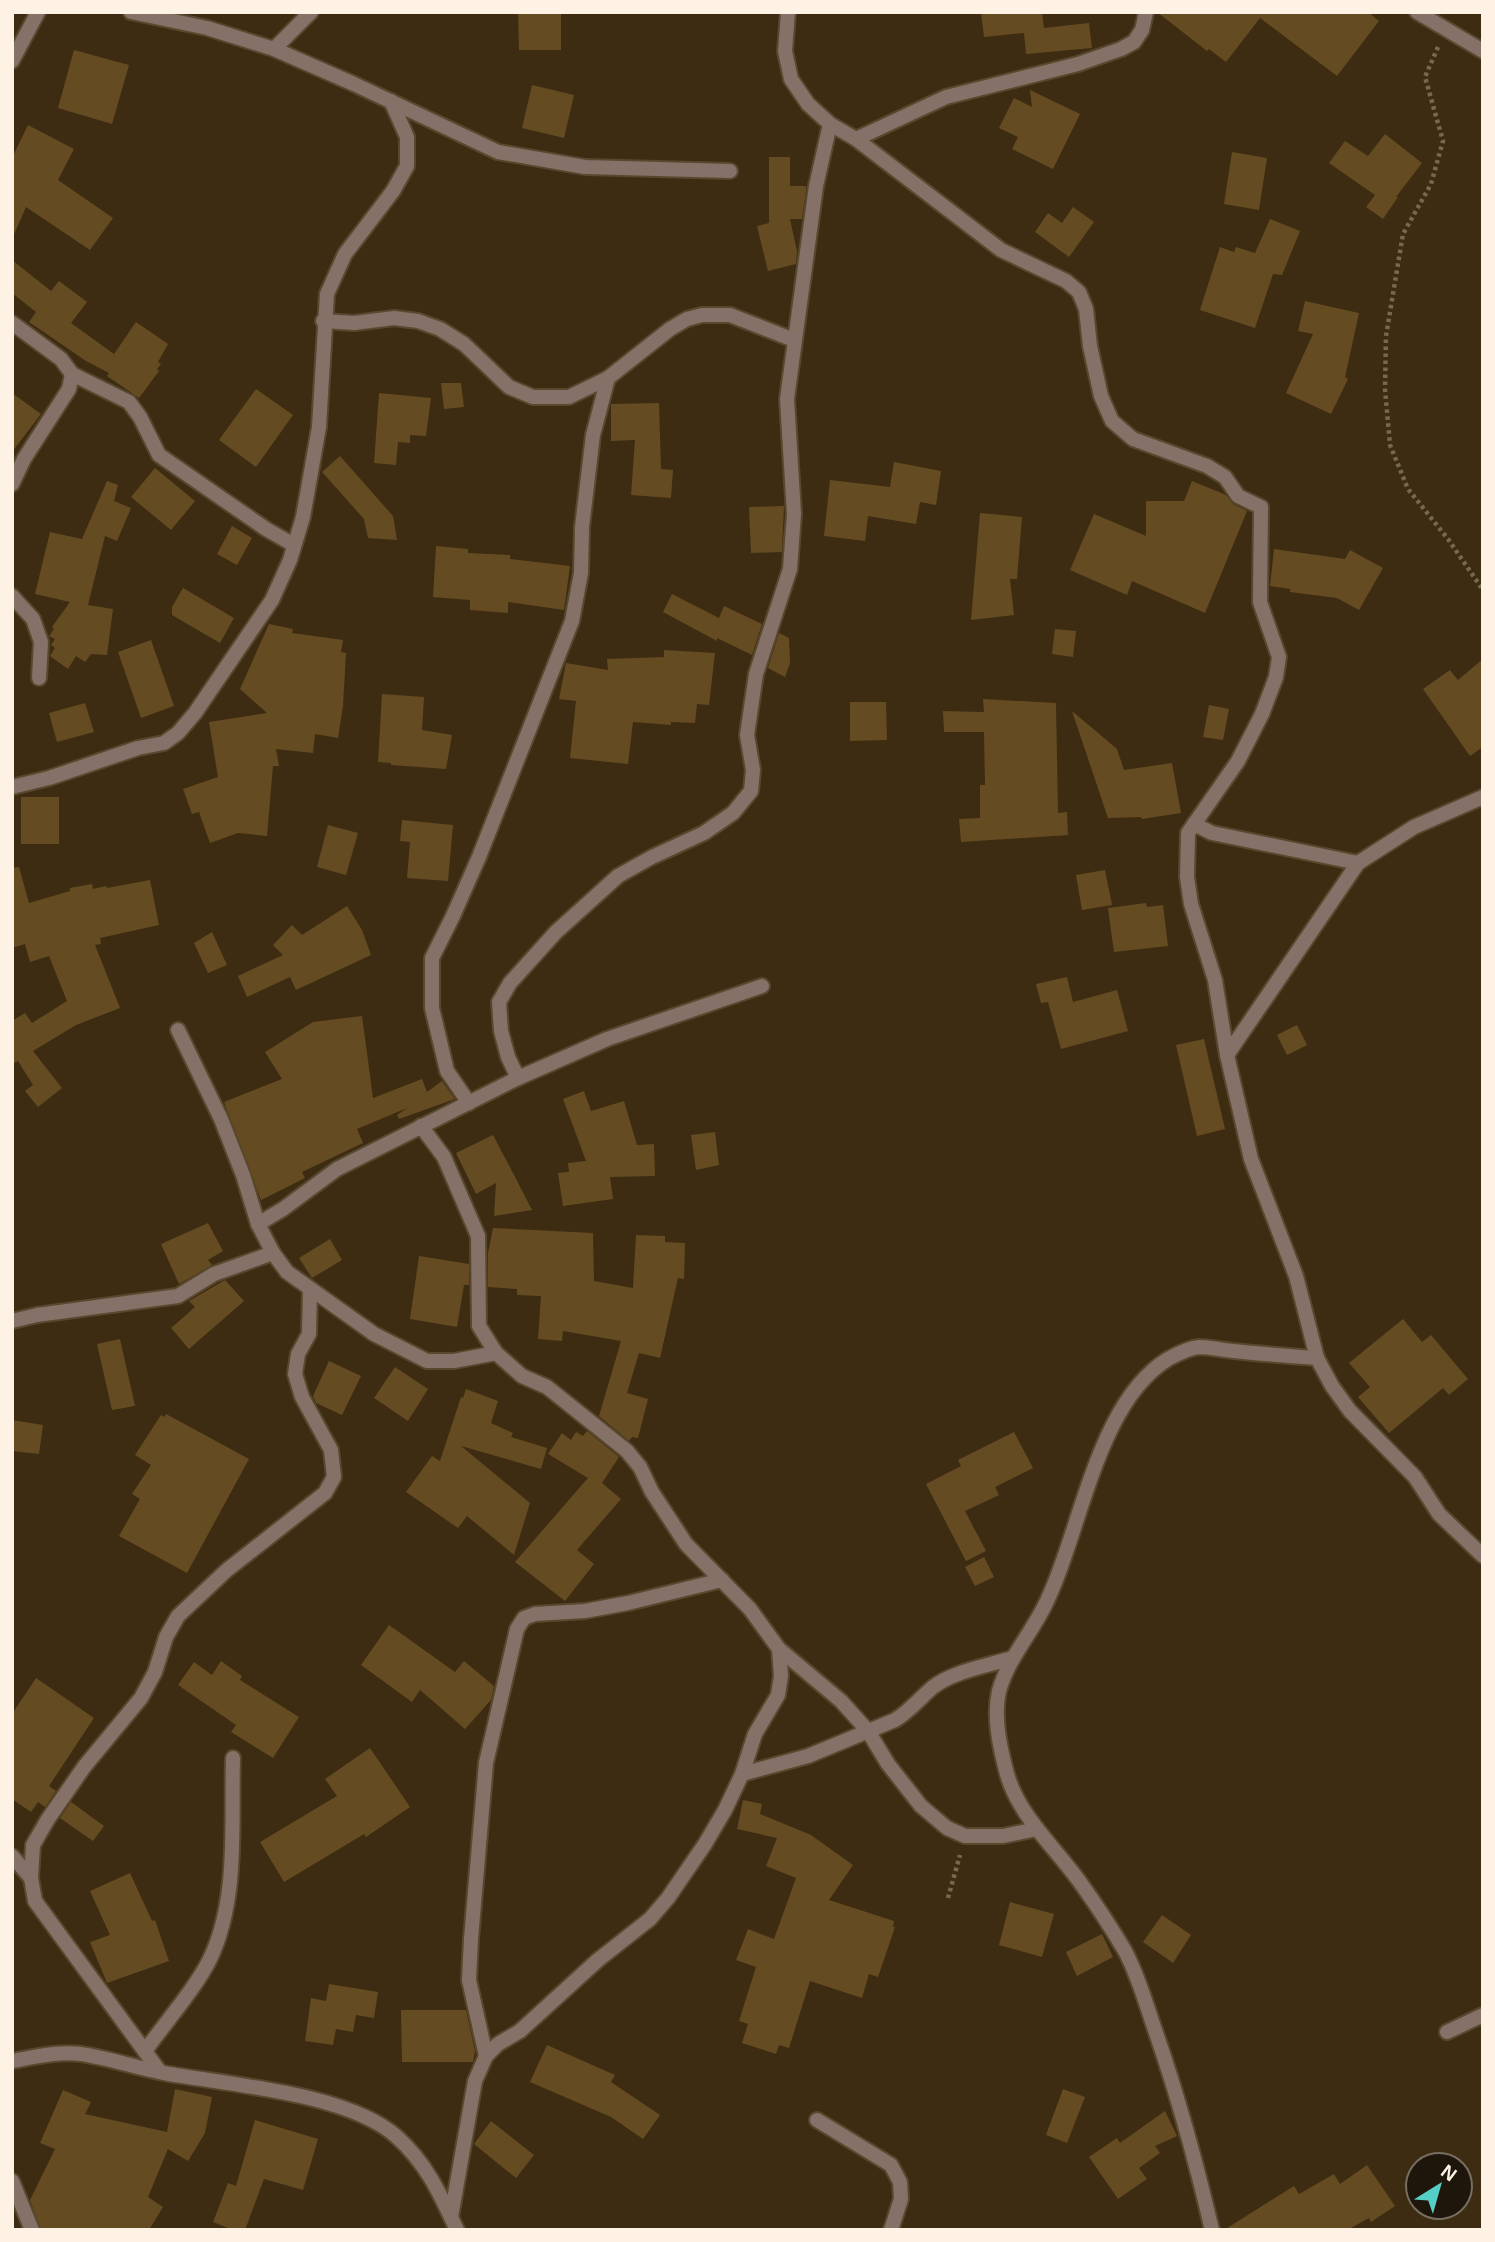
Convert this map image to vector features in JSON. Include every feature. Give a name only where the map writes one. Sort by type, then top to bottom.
[{"type":"street","points":[[12,61],[37,12]]},
{"type":"street","points":[[131,12],[206,28],[274,49],[498,152],[585,167],[730,171]]},
{"type":"street","points":[[274,49],[312,12]]},
{"type":"street","points":[[788,12],[785,51],[790,79],[808,104],[830,124],[856,139],[1001,250],[1066,281],[1079,292],[1086,309],[1090,346],[1101,396],[1112,421],[1133,439],[1207,466],[1226,477],[1238,496],[1262,507],[1260,602],[1279,657],[1276,677],[1262,714],[1238,761],[1188,833],[1187,877],[1191,904],[1215,980],[1227,1055],[1251,1159],[1296,1276],[1317,1359],[1350,1411],[1415,1477],[1439,1514],[1483,1556]]},
{"type":"street","points":[[856,139],[946,97],[1078,64],[1121,50],[1142,30],[1146,12]]},
{"type":"street","points":[[1417,12],[1483,51]]},
{"type":"street","points":[[12,787],[49,778],[138,748],[164,743],[195,713],[272,600],[290,561],[303,517],[319,427],[323,321],[327,294],[345,254],[393,191],[407,166],[407,137],[391,102]]},
{"type":"street","points":[[518,1077],[508,1057],[500,1022],[499,1002],[510,983],[556,932],[618,876],[704,833],[733,813],[751,791],[753,770],[747,735],[756,674],[790,569],[794,514],[787,399],[816,186],[830,124]]},
{"type":"street","points":[[323,321],[355,323],[394,318],[418,321],[440,329],[464,345],[509,387],[533,397],[569,397],[608,378],[670,329],[687,319],[702,315],[730,315],[794,340]]},
{"type":"street","points":[[12,323],[61,359],[72,374],[129,402],[140,417],[159,455],[266,529],[294,545]]},
{"type":"street","points":[[12,484],[24,459],[69,389],[72,374]]},
{"type":"street","points":[[469,1103],[447,1071],[432,1008],[432,958],[479,858],[572,621],[581,573],[582,527],[593,435],[608,378]]},
{"type":"street","points":[[12,596],[33,620],[41,642],[39,678]]},
{"type":"street","points":[[1227,1055],[1358,863],[1414,827],[1483,797]]},
{"type":"street","points":[[1194,824],[1212,833],[1358,863]]},
{"type":"street","points":[[258,1224],[337,1169],[518,1077],[607,1039],[762,986]]},
{"type":"street","points":[[178,1030],[221,1119],[258,1224],[273,1253],[287,1272],[374,1334],[426,1361],[454,1361],[496,1353]]},
{"type":"street","points":[[421,1126],[444,1157],[478,1236],[479,1326],[496,1353],[522,1376],[547,1388],[627,1451],[640,1467],[652,1492],[686,1544],[750,1609],[779,1649],[841,1700],[868,1731],[888,1764],[921,1805],[947,1828],[965,1836],[1003,1836],[1037,1829]]},
{"type":"street","points":[[12,1321],[37,1315],[178,1296],[214,1274],[273,1253]]},
{"type":"street","points":[[160,2072],[35,1901],[31,1878],[33,1845],[84,1767],[141,1698],[155,1672],[166,1637],[178,1616],[227,1570],[325,1493],[334,1477],[331,1450],[302,1397],[295,1374],[298,1354],[309,1334],[310,1290]]},
{"type":"street","points":[[1212,2230],[1189,2134],[1171,2075],[1131,1965],[1082,1885],[1037,1829],[1007,1777],[999,1739],[999,1691],[1012,1658],[1044,1608],[1064,1562],[1102,1450],[1118,1414],[1135,1390],[1165,1361],[1198,1347],[1317,1359]]},
{"type":"street","points":[[486,2056],[469,1980],[471,1939],[486,1763],[517,1629],[524,1618],[535,1614],[585,1611],[722,1580]]},
{"type":"street","points":[[454,2224],[475,2081],[486,2056],[498,2044],[520,2031],[598,1960],[650,1919],[668,1898],[705,1844],[742,1774],[755,1734],[778,1695],[779,1649]]},
{"type":"street","points":[[742,1774],[808,1756],[868,1731],[907,1713],[935,1685],[1012,1658]]},
{"type":"street","points":[[145,2051],[209,1961],[224,1923],[230,1874],[233,1758]]},
{"type":"street","points":[[12,1856],[31,1878]]},
{"type":"street","points":[[1447,2032],[1483,2015]]},
{"type":"street","points":[[12,2061],[46,2054],[79,2054],[160,2072],[305,2097],[354,2110],[396,2136],[430,2173],[454,2224]]},
{"type":"street","points":[[817,2120],[891,2165],[900,2182],[901,2199],[891,2230]]},
{"type":"street","points":[[12,2181],[32,2230]]},
{"type":"path","points":[[1444,30],[1426,77],[1443,141],[1431,184],[1403,234],[1385,336],[1385,389],[1390,445],[1409,489],[1483,590]]},
{"type":"path","points":[[948,1898],[965,1836]]},
{"type":"building","points":[[518,12],[561,12],[561,50],[519,50]]},
{"type":"building","points":[[981,12],[1042,12],[1044,28],[1089,23],[1092,48],[1026,54],[1024,33],[984,37]]},
{"type":"building","points":[[1157,12],[1368,12],[1379,21],[1337,76],[1260,18],[1226,62],[1209,49],[1207,51]]},
{"type":"building","points":[[74,50],[129,65],[112,124],[58,108]]},
{"type":"building","points":[[532,85],[574,95],[564,138],[522,128]]},
{"type":"building","points":[[1030,90],[1080,114],[1053,169],[1012,149],[1018,137],[999,128],[1014,98],[1032,107]]},
{"type":"building","points":[[28,125],[74,149],[58,180],[113,218],[90,250],[26,207],[12,239],[12,158]]},
{"type":"building","points":[[1385,134],[1422,163],[1383,219],[1366,207],[1375,195],[1329,163],[1345,141],[1368,156]]},
{"type":"building","points":[[1232,152],[1267,158],[1259,210],[1224,204]]},
{"type":"building","points":[[769,157],[790,157],[790,186],[806,186],[806,191],[802,219],[790,219],[797,251],[796,264],[768,271],[757,226],[769,223]]},
{"type":"building","points":[[1073,207],[1094,222],[1069,257],[1035,232],[1048,213],[1062,223]]},
{"type":"building","points":[[1270,219],[1300,231],[1282,275],[1273,274],[1255,328],[1200,310],[1220,247],[1234,252],[1236,247],[1255,253]]},
{"type":"building","points":[[12,260],[51,291],[59,281],[87,302],[71,323],[114,354],[136,322],[168,344],[158,362],[161,364],[157,369],[159,371],[139,398],[107,376],[109,373],[86,361],[29,322],[36,312],[12,293]]},
{"type":"building","points":[[1305,301],[1359,313],[1345,377],[1348,379],[1331,414],[1286,393],[1313,334],[1298,331]]},
{"type":"building","points":[[441,383],[461,383],[464,407],[444,409]]},
{"type":"building","points":[[256,389],[293,415],[256,467],[219,440]]},
{"type":"building","points":[[12,393],[41,414],[12,452]]},
{"type":"building","points":[[379,393],[431,398],[426,436],[410,435],[410,443],[398,442],[396,465],[374,463]]},
{"type":"building","points":[[659,403],[661,469],[673,470],[671,498],[631,495],[635,440],[611,441],[611,404]]},
{"type":"building","points":[[340,456],[393,516],[397,540],[368,538],[364,519],[322,472]]},
{"type":"building","points":[[894,462],[941,471],[936,505],[920,502],[916,524],[868,516],[865,541],[824,536],[830,480],[890,487]]},
{"type":"building","points":[[155,468],[195,501],[171,530],[131,497]]},
{"type":"building","points":[[107,481],[118,485],[114,501],[131,508],[117,541],[105,536],[88,605],[113,609],[107,655],[91,654],[85,662],[76,656],[68,669],[50,656],[55,648],[51,645],[55,639],[49,636],[54,629],[52,627],[70,602],[35,594],[50,532],[82,539]]},
{"type":"building","points":[[1192,481],[1226,495],[1233,504],[1247,511],[1205,613],[1132,581],[1127,595],[1070,570],[1094,514],[1146,536],[1146,501],[1184,501]]},
{"type":"building","points":[[784,506],[782,552],[751,553],[749,507]]},
{"type":"building","points":[[980,513],[1022,517],[1017,579],[1010,579],[1014,615],[971,620]]},
{"type":"building","points":[[232,526],[252,538],[237,565],[217,554]]},
{"type":"building","points":[[436,546],[468,549],[468,553],[510,555],[510,559],[570,566],[564,610],[508,602],[508,613],[470,610],[470,600],[433,597]]},
{"type":"building","points":[[1274,549],[1345,559],[1350,550],[1383,568],[1359,610],[1337,598],[1290,592],[1290,589],[1270,586]]},
{"type":"building","points":[[183,588],[234,618],[220,643],[172,615],[172,607]]},
{"type":"building","points":[[672,594],[719,618],[724,606],[762,624],[752,655],[717,638],[717,641],[663,612]]},
{"type":"building","points":[[269,624],[293,629],[292,633],[343,640],[341,652],[346,653],[338,738],[315,734],[313,753],[276,749],[279,766],[273,766],[267,836],[238,833],[210,843],[199,812],[192,814],[183,789],[218,777],[209,722],[267,713],[240,689]]},
{"type":"building","points":[[1055,629],[1076,631],[1073,657],[1052,654]]},
{"type":"building","points":[[779,633],[789,638],[790,663],[785,677],[768,668]]},
{"type":"building","points":[[151,640],[174,706],[141,718],[118,652]]},
{"type":"building","points":[[664,650],[715,653],[709,705],[697,704],[695,723],[671,722],[671,725],[633,722],[628,764],[570,758],[576,701],[559,699],[566,663],[608,670],[607,659],[664,657]]},
{"type":"building","points":[[1483,659],[1483,747],[1470,756],[1423,689],[1450,670],[1458,680]]},
{"type":"building","points":[[382,694],[424,697],[422,730],[452,735],[446,769],[378,762]]},
{"type":"building","points":[[983,699],[1056,703],[1058,813],[1067,812],[1068,835],[961,842],[959,819],[980,818],[980,785],[985,785],[984,732],[944,732],[943,711],[984,712]]},
{"type":"building","points":[[850,702],[886,702],[887,740],[850,741]]},
{"type":"building","points":[[85,703],[94,732],[57,742],[49,713]]},
{"type":"building","points":[[1209,705],[1229,709],[1223,740],[1203,737]]},
{"type":"building","points":[[1072,711],[1117,749],[1124,770],[1172,763],[1181,813],[1142,819],[1108,818]]},
{"type":"building","points":[[21,797],[59,797],[59,844],[21,844]]},
{"type":"building","points":[[402,820],[453,825],[448,881],[407,878],[410,842],[400,841]]},
{"type":"building","points":[[328,825],[358,833],[346,875],[317,867]]},
{"type":"building","points":[[19,867],[29,903],[70,891],[70,888],[92,884],[93,889],[107,888],[150,880],[159,925],[100,938],[101,944],[95,945],[120,1008],[76,1025],[33,1051],[62,1088],[38,1107],[25,1091],[33,1085],[18,1061],[12,1064],[12,1021],[25,1013],[32,1023],[67,1001],[49,956],[30,962],[25,944],[12,948],[12,868]]},
{"type":"building","points":[[1105,870],[1112,905],[1082,910],[1076,875]]},
{"type":"building","points":[[1146,903],[1147,907],[1163,905],[1168,946],[1114,952],[1108,908]]},
{"type":"building","points":[[347,906],[362,930],[371,955],[296,990],[290,977],[247,997],[238,976],[283,955],[273,945],[292,925],[302,935]]},
{"type":"building","points":[[212,932],[227,965],[208,973],[194,943]]},
{"type":"building","points":[[1067,977],[1073,1002],[1117,990],[1128,1031],[1061,1049],[1048,1002],[1041,1003],[1036,984]]},
{"type":"building","points":[[362,1016],[373,1098],[422,1079],[427,1092],[442,1081],[455,1099],[399,1119],[397,1115],[407,1108],[357,1129],[363,1143],[302,1172],[305,1178],[261,1200],[224,1102],[282,1079],[265,1052],[313,1022]]},
{"type":"building","points":[[1297,1025],[1307,1045],[1287,1055],[1277,1035]]},
{"type":"building","points":[[1204,1039],[1225,1129],[1197,1136],[1176,1045]]},
{"type":"building","points":[[584,1091],[591,1111],[624,1101],[637,1145],[654,1144],[655,1176],[610,1177],[613,1199],[563,1206],[558,1173],[569,1172],[568,1163],[586,1161],[563,1099]]},
{"type":"building","points":[[715,1132],[719,1165],[696,1170],[691,1135]]},
{"type":"building","points":[[493,1135],[532,1210],[494,1216],[496,1183],[476,1194],[456,1153]]},
{"type":"building","points":[[208,1223],[223,1251],[208,1260],[212,1265],[179,1284],[161,1244]]},
{"type":"building","points":[[493,1228],[593,1233],[594,1281],[633,1288],[636,1235],[665,1236],[665,1242],[685,1243],[684,1279],[678,1278],[660,1358],[639,1353],[627,1393],[648,1399],[638,1438],[632,1437],[629,1441],[599,1416],[621,1341],[563,1331],[562,1341],[538,1339],[541,1296],[517,1295],[517,1289],[488,1287],[488,1253]]},
{"type":"building","points":[[330,1239],[342,1260],[312,1278],[299,1258]]},
{"type":"building","points":[[419,1256],[469,1264],[469,1285],[464,1285],[457,1327],[410,1319]]},
{"type":"building","points":[[225,1280],[244,1301],[189,1349],[171,1328],[195,1307],[189,1301]]},
{"type":"building","points":[[1403,1319],[1422,1342],[1431,1335],[1468,1379],[1449,1395],[1443,1388],[1389,1433],[1358,1397],[1370,1387],[1349,1363]]},
{"type":"building","points":[[120,1339],[135,1406],[112,1410],[97,1344]]},
{"type":"building","points":[[329,1361],[361,1376],[342,1415],[316,1403],[313,1396]]},
{"type":"building","points":[[395,1367],[428,1389],[408,1421],[374,1398]]},
{"type":"building","points":[[466,1389],[498,1401],[491,1423],[513,1433],[511,1437],[547,1448],[541,1469],[461,1446],[530,1503],[514,1555],[467,1516],[458,1528],[406,1492],[432,1456],[440,1461]]},
{"type":"building","points":[[166,1414],[249,1459],[187,1573],[119,1536],[140,1499],[132,1494],[151,1465],[135,1455],[161,1415],[164,1417]]},
{"type":"building","points":[[12,1420],[43,1425],[39,1454],[12,1451]]},
{"type":"building","points":[[587,1431],[619,1457],[602,1483],[621,1499],[577,1550],[594,1564],[565,1601],[515,1562],[588,1478],[548,1454],[562,1433],[571,1440],[576,1432],[583,1436]]},
{"type":"building","points":[[1014,1432],[1033,1468],[995,1487],[999,1495],[965,1511],[986,1551],[966,1561],[926,1484],[961,1466],[958,1460]]},
{"type":"building","points":[[984,1557],[994,1577],[975,1586],[965,1567]]},
{"type":"building","points":[[389,1625],[455,1672],[464,1661],[494,1686],[491,1700],[465,1729],[420,1690],[412,1702],[361,1665]]},
{"type":"building","points":[[221,1661],[242,1676],[240,1680],[299,1717],[273,1758],[231,1732],[236,1725],[178,1685],[194,1662],[212,1675]]},
{"type":"building","points":[[36,1678],[94,1718],[49,1786],[56,1791],[45,1807],[38,1802],[31,1812],[12,1799],[12,1714]]},
{"type":"building","points":[[370,1748],[410,1807],[366,1837],[364,1834],[284,1882],[260,1842],[337,1796],[325,1779]]},
{"type":"building","points":[[743,1800],[762,1804],[760,1814],[811,1835],[853,1865],[829,1900],[894,1921],[895,1927],[878,1977],[869,1974],[862,1998],[810,1981],[789,2048],[779,2045],[776,2054],[742,2043],[748,2024],[739,2021],[756,1967],[736,1960],[748,1929],[774,1939],[796,1878],[766,1866],[777,1838],[737,1829]]},
{"type":"building","points":[[71,1802],[104,1826],[93,1841],[60,1818]]},
{"type":"building","points":[[130,1873],[152,1921],[155,1920],[169,1961],[107,1983],[90,1942],[110,1935],[90,1891]]},
{"type":"building","points":[[1010,1902],[1054,1914],[1042,1957],[999,1945]]},
{"type":"building","points":[[1162,1915],[1191,1935],[1173,1963],[1143,1942]]},
{"type":"building","points":[[1102,1934],[1113,1957],[1077,1976],[1066,1952]]},
{"type":"building","points":[[329,1984],[378,1992],[374,2018],[356,2015],[353,2032],[336,2029],[333,2045],[305,2041],[311,1998],[326,2001]]},
{"type":"building","points":[[401,2010],[466,2010],[475,2051],[473,2062],[402,2062]]},
{"type":"building","points":[[547,2045],[615,2075],[611,2082],[660,2115],[643,2139],[611,2117],[530,2082]]},
{"type":"building","points":[[175,2089],[212,2097],[205,2133],[188,2161],[168,2149],[148,2197],[163,2207],[149,2230],[41,2230],[30,2200],[55,2149],[40,2143],[63,2090],[91,2102],[85,2114],[167,2132]]},
{"type":"building","points":[[1063,2089],[1085,2097],[1067,2143],[1046,2135]]},
{"type":"building","points":[[1165,2111],[1177,2136],[1155,2146],[1160,2153],[1139,2168],[1147,2179],[1118,2199],[1089,2157],[1117,2138],[1120,2143]]},
{"type":"building","points":[[255,2120],[318,2139],[303,2190],[264,2179],[245,2230],[233,2230],[213,2222],[228,2183],[236,2186]]},
{"type":"building","points":[[491,2121],[534,2155],[516,2178],[474,2144]]},
{"type":"building","points":[[1367,2165],[1395,2206],[1371,2222],[1369,2218],[1347,2230],[1224,2230],[1294,2186],[1299,2194],[1334,2174],[1340,2184]]}]
